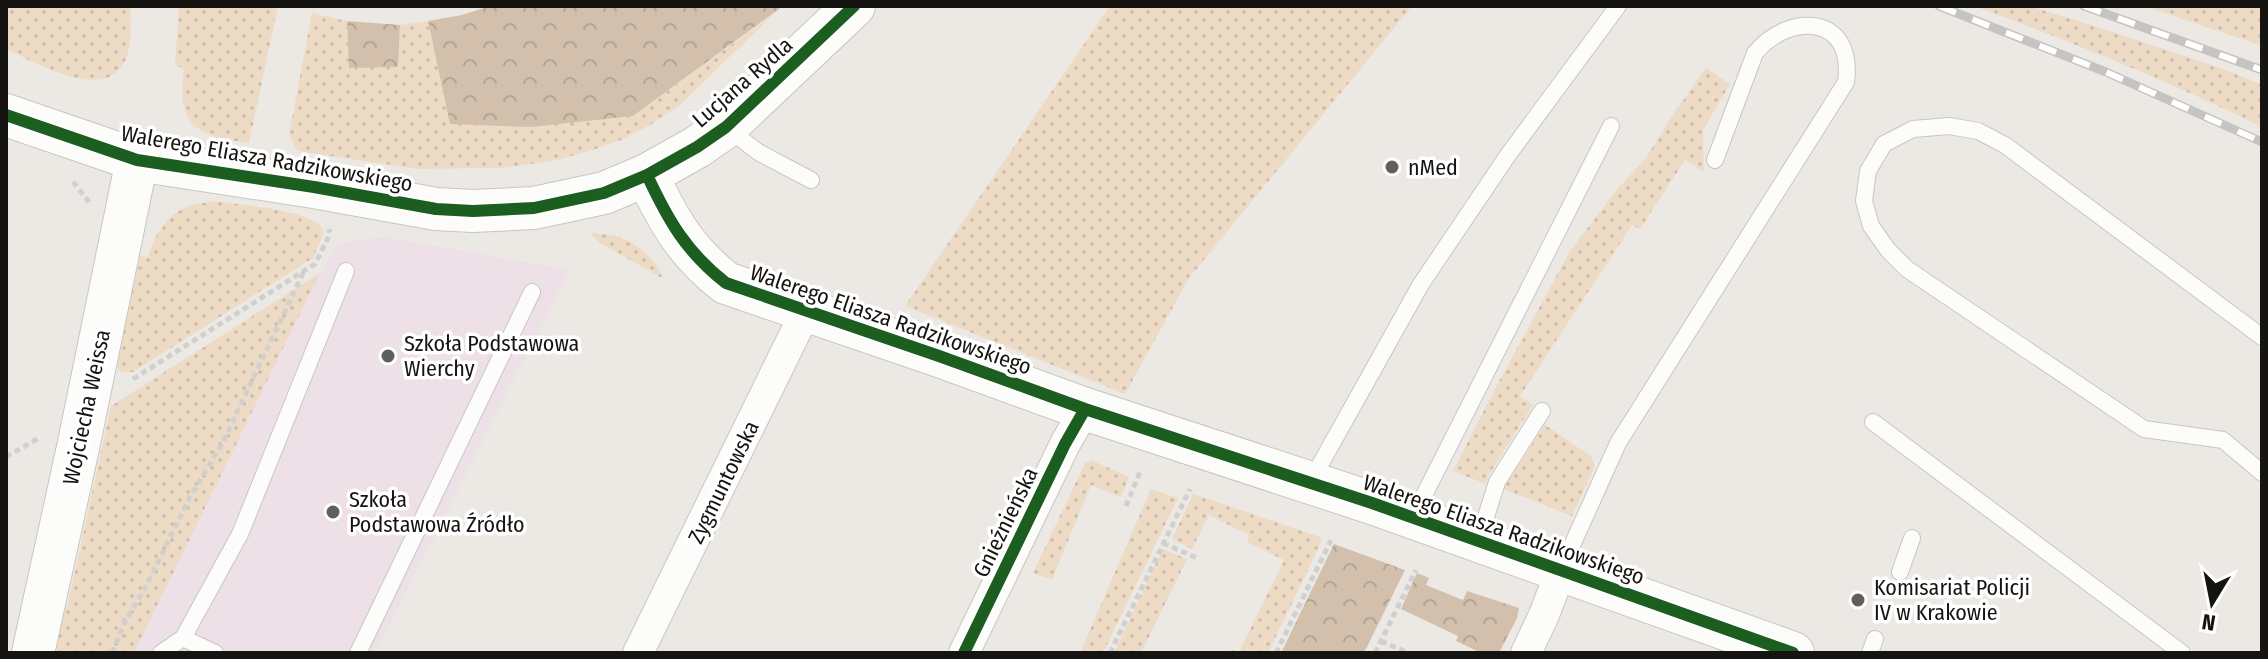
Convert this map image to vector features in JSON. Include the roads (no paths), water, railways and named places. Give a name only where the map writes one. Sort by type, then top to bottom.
[{"type":"street","name":"Lucjana Rydla","points":[[647,175],[726,127],[854,6]]},
{"type":"street","name":"Walerego Eliasza Radzikowskiego","points":[[6,115],[137,160],[436,209],[534,208],[604,193],[647,175],[668,218],[704,266],[726,283],[1085,409],[1413,517],[1793,653]]},
{"type":"street","name":"Wojciecha Weissa","points":[[33,653],[137,160]]},
{"type":"street","name":"Zygmuntowska","points":[[638,653],[806,311]]},
{"type":"street","name":"Gnieźnieńska","points":[[964,653],[1085,409]]},
{"type":"street","points":[[1526,653],[1561,570]]},
{"type":"lane","points":[[1311,482],[1421,284],[1508,155],[1618,6]]},
{"type":"lane","points":[[1561,570],[1618,443],[1846,82],[1848,66],[1845,49],[1838,37],[1823,28],[1805,26],[1790,28],[1764,42],[1755,53],[1715,160]]},
{"type":"lane","points":[[1413,517],[1611,126]]},
{"type":"lane","points":[[2262,337],[2005,145],[1978,131],[1949,126],[1913,129],[1884,144],[1868,171],[1864,201],[1871,226],[1907,269],[2144,429],[2223,440],[2262,473]]},
{"type":"lane","points":[[726,127],[758,152],[811,180]]},
{"type":"lane","points":[[161,653],[183,638],[240,534],[346,271]]},
{"type":"lane","points":[[358,653],[532,292]]},
{"type":"lane","points":[[1478,541],[1497,482],[1542,411]]},
{"type":"lane","points":[[1873,422],[2182,653]]},
{"type":"lane","points":[[1900,572],[1912,538]]},
{"type":"lane","points":[[183,638],[215,653]]},
{"type":"railway","points":[[1939,6],[2106,72],[2262,142]]},
{"type":"railway","points":[[2084,6],[2262,70]]},
{"type":"place","name":"nMed","points":[[1392,167]]},
{"type":"place","name":"Szkoła Podstawowa Wierchy","points":[[388,356]]},
{"type":"place","name":"Szkoła Podstawowa Źródło","points":[[333,512]]},
{"type":"place","name":"Komisariat Policji IV w Krakowie","points":[[1858,600]]}]
